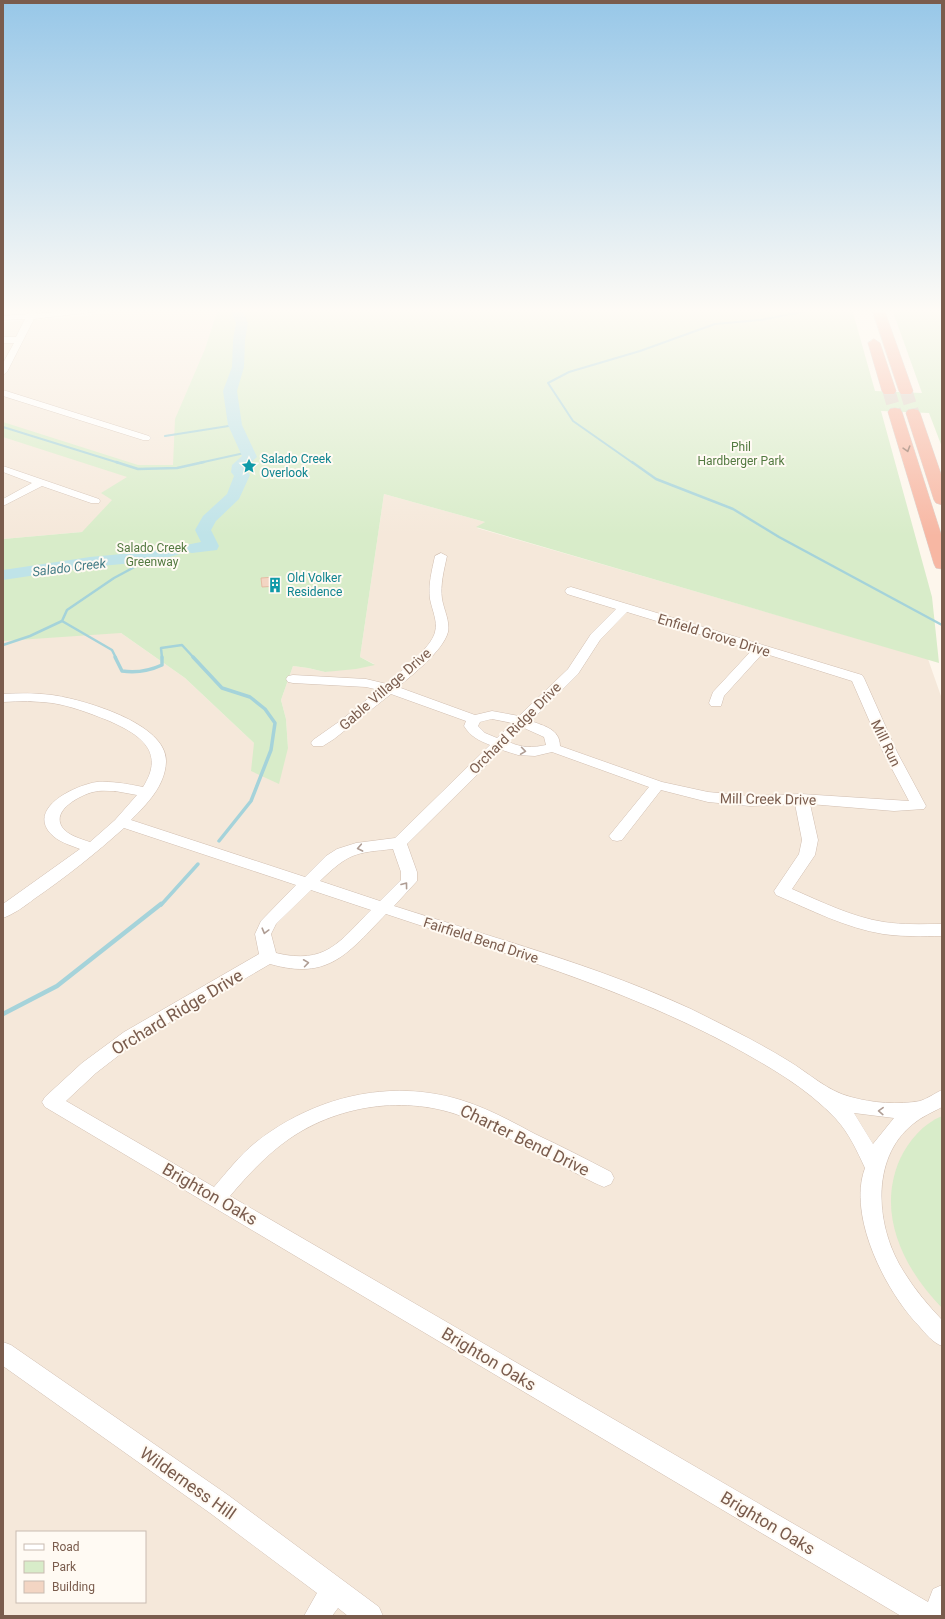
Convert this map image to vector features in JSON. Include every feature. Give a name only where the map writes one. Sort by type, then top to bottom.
[{"type":"highway","points":[[887,385],[889,391]]},
{"type":"highway","points":[[904,385],[906,391]]},
{"type":"highway","points":[[895,412],[942,564]]},
{"type":"highway","points":[[913,413],[942,500]]},
{"type":"street","points":[[3,393],[146,438]]},
{"type":"street","points":[[3,469],[95,501]]},
{"type":"street","points":[[3,503],[41,482]]},
{"type":"street","name":"Gable Village Drive","points":[[318,743],[333,734],[427,655],[440,636],[441,619],[436,599],[436,582],[441,556]]},
{"type":"street","name":"Enfield Grove Drive","points":[[572,591],[857,678]]},
{"type":"street","name":"Orchard Ridge Drive","points":[[399,843],[573,671],[603,626],[624,608]]},
{"type":"street","points":[[716,703],[718,694],[760,649]]},
{"type":"street","name":"Mill Run","points":[[857,678],[886,746],[920,806]]},
{"type":"street","points":[[293,679],[358,682],[388,688],[474,719],[485,716],[500,715],[522,722],[549,734],[553,739],[553,748]]},
{"type":"street","points":[[3,698],[50,697],[84,705],[134,727],[154,745],[160,762],[155,780],[148,792],[121,822],[91,848],[36,891],[3,912]]},
{"type":"street","name":"Mill Creek Drive","points":[[474,719],[471,726],[474,731],[480,736],[499,744],[526,752],[544,751],[553,748],[658,785],[688,793],[729,800],[801,799],[894,806],[920,806]]},
{"type":"street","points":[[617,836],[658,785]]},
{"type":"street","points":[[91,848],[63,836],[55,829],[53,821],[58,807],[76,793],[96,787],[119,788],[148,792]]},
{"type":"street","points":[[801,799],[809,832],[807,855],[782,891],[834,914],[882,927],[909,930],[942,930]]},
{"type":"street","name":"Fairfield Bend Drive","points":[[121,822],[382,907],[629,990],[691,1016],[793,1072],[823,1095],[844,1115],[856,1131],[874,1167]]},
{"type":"street","points":[[399,843],[410,872],[409,880],[340,951],[332,957],[298,964],[281,962],[268,957],[263,934],[269,920],[332,860],[343,853],[356,848],[399,843]]},
{"type":"street","name":"Orchard Ridge Drive","points":[[52,1102],[89,1068],[130,1037],[268,957]]},
{"type":"street","name":"Fairfield Bend Drive","points":[[823,1095],[850,1106],[877,1111],[920,1108]]},
{"type":"street","name":"Charter Bend Drive","points":[[216,1198],[261,1149],[289,1128],[314,1115],[335,1107],[358,1101],[386,1098],[420,1098],[453,1105],[484,1117],[604,1178]]},
{"type":"street","name":"Fairfield Bend Drive","points":[[942,1098],[920,1108],[904,1119],[891,1133],[881,1149],[874,1167],[871,1181],[870,1202],[874,1230],[880,1248],[897,1282],[909,1300],[942,1335]]},
{"type":"street","name":"Brighton Oaks","points":[[52,1102],[926,1616]]},
{"type":"street","name":"Wilderness Hill","points":[[3,1353],[219,1504],[370,1616]]},
{"type":"street","points":[[317,1616],[334,1590]]},
{"type":"street","points":[[936,1616],[942,1598]]},
{"type":"shaded area","points":[[3,385],[196,385],[174,459],[173,472],[82,532],[3,539]]},
{"type":"shaded area","points":[[384,494],[485,522],[477,528],[928,659],[942,699],[942,1616],[3,1616],[3,599],[133,597],[121,633],[185,678],[254,743],[288,748],[286,719],[281,700],[293,666],[325,672],[374,664],[360,657]]},
{"type":"green space","name":"Phil Hardberger Park","points":[[190,385],[873,385],[875,391],[922,393],[919,385],[942,385],[942,447],[929,413],[881,411],[932,597],[939,663],[476,527],[485,522],[384,494],[360,657],[375,665],[356,669],[325,672],[293,666],[281,700],[286,719],[288,748],[279,784],[251,771],[254,743],[185,678],[121,633],[3,641],[3,539],[82,532],[112,500],[101,493],[127,477],[3,437],[3,422],[138,465],[173,465],[175,419]]},
{"type":"green space","points":[[942,1116],[942,1308],[928,1292],[905,1258],[897,1239],[892,1219],[891,1199],[893,1179],[900,1159],[908,1145],[917,1133],[929,1123]]},
{"type":"building","points":[[275,577],[277,586],[262,587],[261,578]]},
{"type":"waterway","name":"Salado Creek","points":[[192,548],[211,546],[203,530],[209,519],[234,496],[242,475],[239,472],[239,465],[250,457],[235,425],[230,391],[232,385]]},
{"type":"waterway","points":[[549,385],[573,421],[633,463]]},
{"type":"waterway","points":[[165,436],[235,425]]},
{"type":"waterway","points":[[3,427],[119,463]]},
{"type":"waterway","points":[[199,463],[249,452]]},
{"type":"waterway","points":[[116,462],[138,469],[177,468],[204,462]]},
{"type":"waterway","points":[[632,462],[656,479],[733,509],[779,537],[942,625]]},
{"type":"waterway","name":"Salado Creek","points":[[3,575],[90,562],[155,556],[181,549]]},
{"type":"waterway","points":[[62,621],[67,610],[114,578],[155,556]]},
{"type":"waterway","points":[[3,645],[30,636],[62,621]]},
{"type":"waterway","points":[[62,621],[112,650],[116,658]]},
{"type":"waterway","points":[[162,658],[161,648],[182,645],[194,658]]},
{"type":"waterway","points":[[115,657],[122,671],[132,672],[152,669],[162,665],[162,658]]},
{"type":"waterway","points":[[193,657],[222,688],[250,697],[265,709],[275,723],[271,750],[251,801],[219,841]]},
{"type":"waterway","points":[[161,905],[198,864]]},
{"type":"waterway","points":[[3,1014],[57,986],[161,904]]},
{"type":"tunnel","points":[[889,391],[895,412]]},
{"type":"tunnel","points":[[906,391],[913,413]]},
{"type":"place","name":"Salado Creek Overlook","points":[[249,466]]},
{"type":"place","name":"Old Volker Residence","points":[[275,585]]},
{"type":"park label","name":"Salado Creek Greenway","points":[[152,555]]}]
